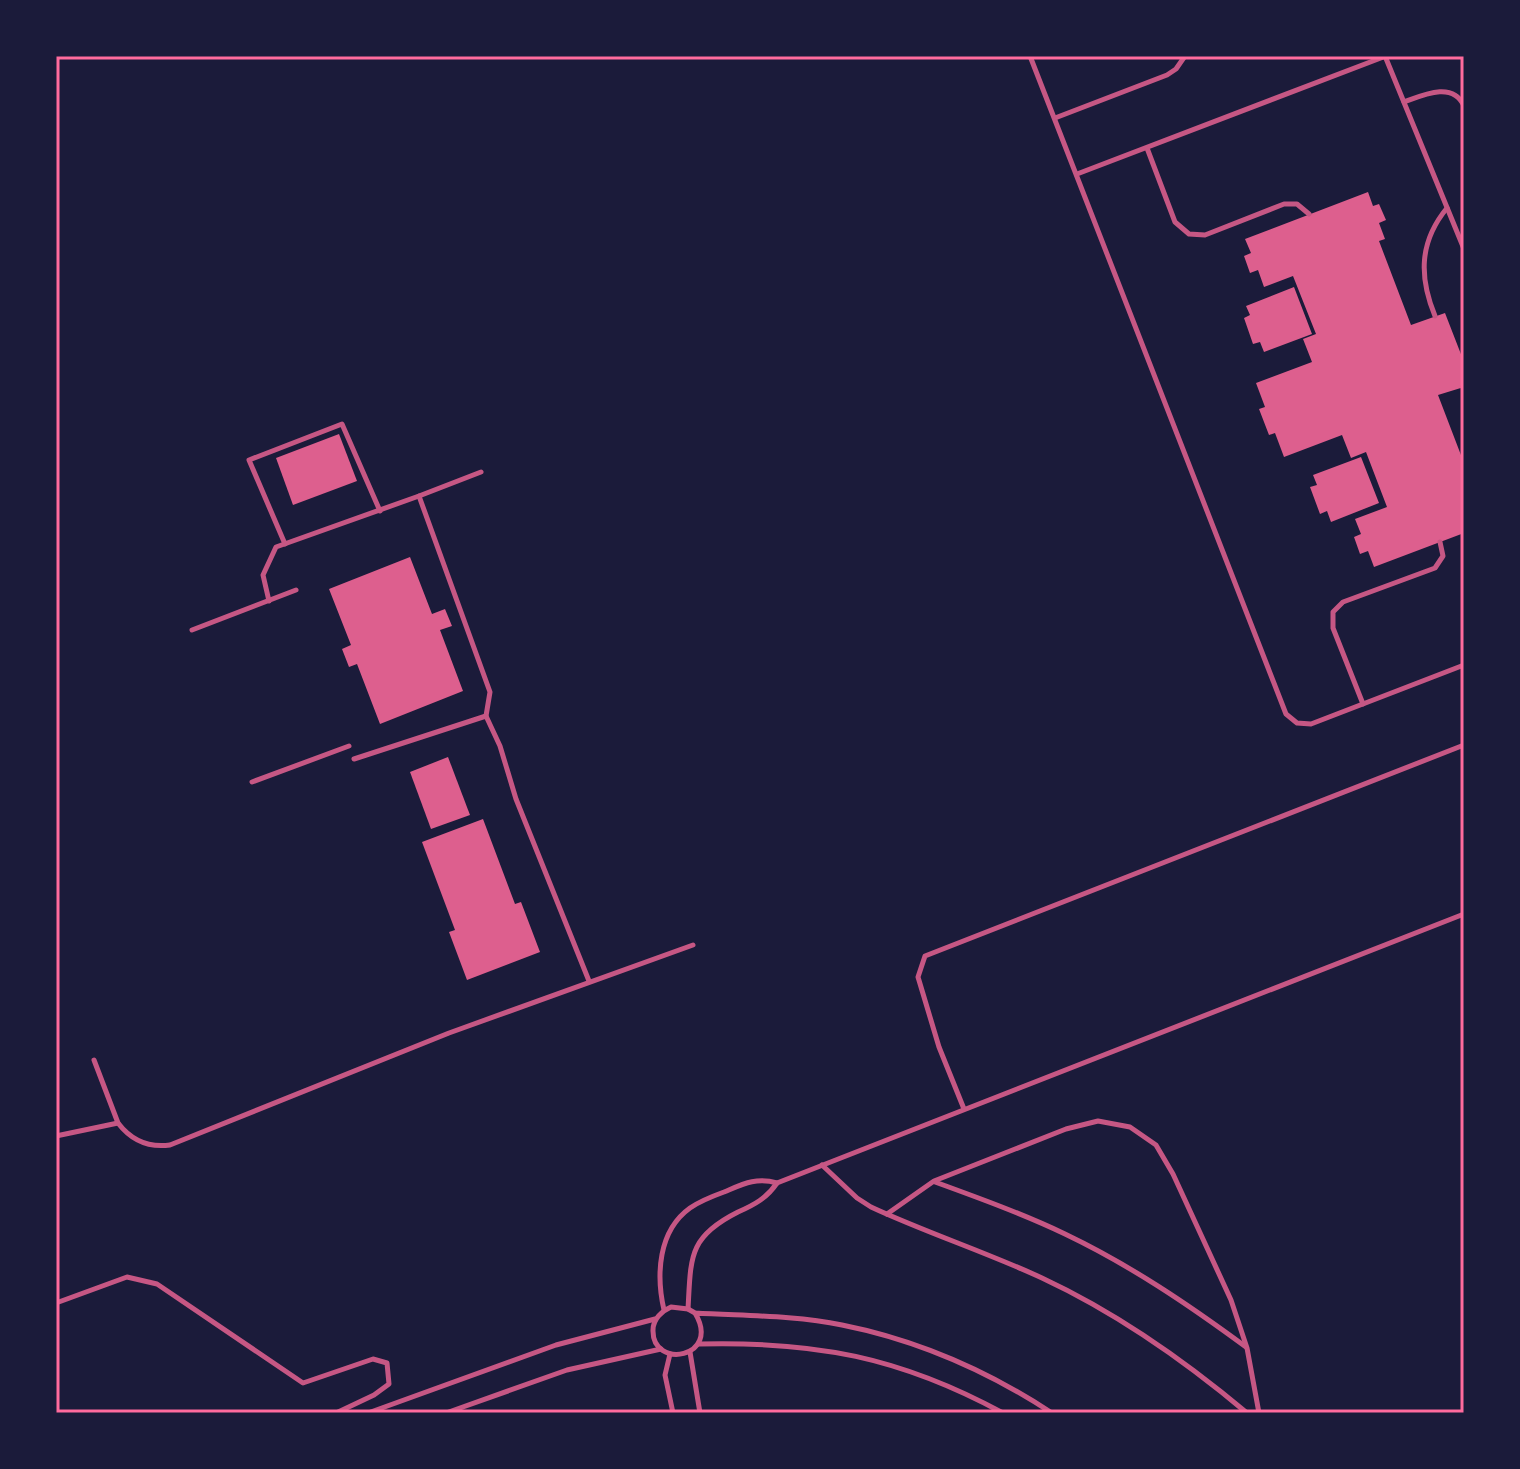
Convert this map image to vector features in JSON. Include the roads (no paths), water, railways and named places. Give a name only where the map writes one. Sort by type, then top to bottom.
[{"type":"lane","points":[[1030,56],[1286,714],[1297,723],[1311,724],[1464,665]]},
{"type":"lane","points":[[1055,118],[1167,75],[1176,69],[1185,56]]},
{"type":"lane","points":[[1077,174],[1386,56],[1464,249]]},
{"type":"lane","points":[[1404,102],[1441,91],[1455,95],[1464,106]]},
{"type":"lane","points":[[1147,148],[1175,222],[1189,234],[1205,235],[1284,204],[1297,204],[1309,214]]},
{"type":"lane","points":[[1435,316],[1425,287],[1423,258],[1432,229],[1447,208]]},
{"type":"lane","points":[[285,544],[249,460],[342,424],[380,511]]},
{"type":"lane","points":[[269,601],[263,575],[276,547],[481,472]]},
{"type":"lane","points":[[419,496],[490,692],[486,716],[589,981]]},
{"type":"lane","points":[[1363,704],[1333,628],[1333,612],[1343,602],[1435,568],[1443,556],[1440,542]]},
{"type":"lane","points":[[192,630],[296,590]]},
{"type":"lane","points":[[354,759],[486,716]]},
{"type":"lane","points":[[964,1109],[939,1047],[918,977],[925,956],[1464,745]]},
{"type":"lane","points":[[252,782],[349,746]]},
{"type":"lane","points":[[688,1309],[692,1256],[699,1240],[711,1227],[763,1199],[777,1183],[1464,914]]},
{"type":"lane","points":[[94,1060],[118,1123],[124,1131],[142,1143],[160,1146],[178,1142],[449,1033],[693,945]]},
{"type":"lane","points":[[887,1214],[934,1181],[1066,1129],[1098,1121],[1130,1127],[1156,1145],[1173,1174],[1231,1300],[1247,1348],[1259,1413]]},
{"type":"lane","points":[[56,1136],[118,1123]]},
{"type":"lane","points":[[822,1165],[857,1198],[887,1214],[1033,1274],[1103,1310],[1158,1344],[1247,1413]]},
{"type":"lane","points":[[664,1310],[660,1270],[665,1241],[675,1222],[690,1208],[753,1180],[777,1183]]},
{"type":"lane","points":[[934,1181],[1040,1223],[1129,1268],[1247,1348]]},
{"type":"lane","points":[[56,1303],[127,1277],[157,1284],[303,1383],[373,1359],[387,1363],[389,1384],[374,1395],[336,1413]]},
{"type":"lane","points":[[695,1313],[702,1333],[698,1344],[681,1355],[661,1349],[653,1329],[656,1319],[671,1307],[695,1313],[840,1324],[941,1354],[1052,1413]]},
{"type":"lane","points":[[368,1413],[556,1345],[656,1319]]},
{"type":"lane","points":[[698,1344],[788,1344],[835,1350],[926,1375],[1003,1413]]},
{"type":"lane","points":[[446,1413],[567,1370],[661,1349]]},
{"type":"lane","points":[[690,1352],[700,1413]]},
{"type":"lane","points":[[670,1354],[665,1375],[673,1413]]}]
